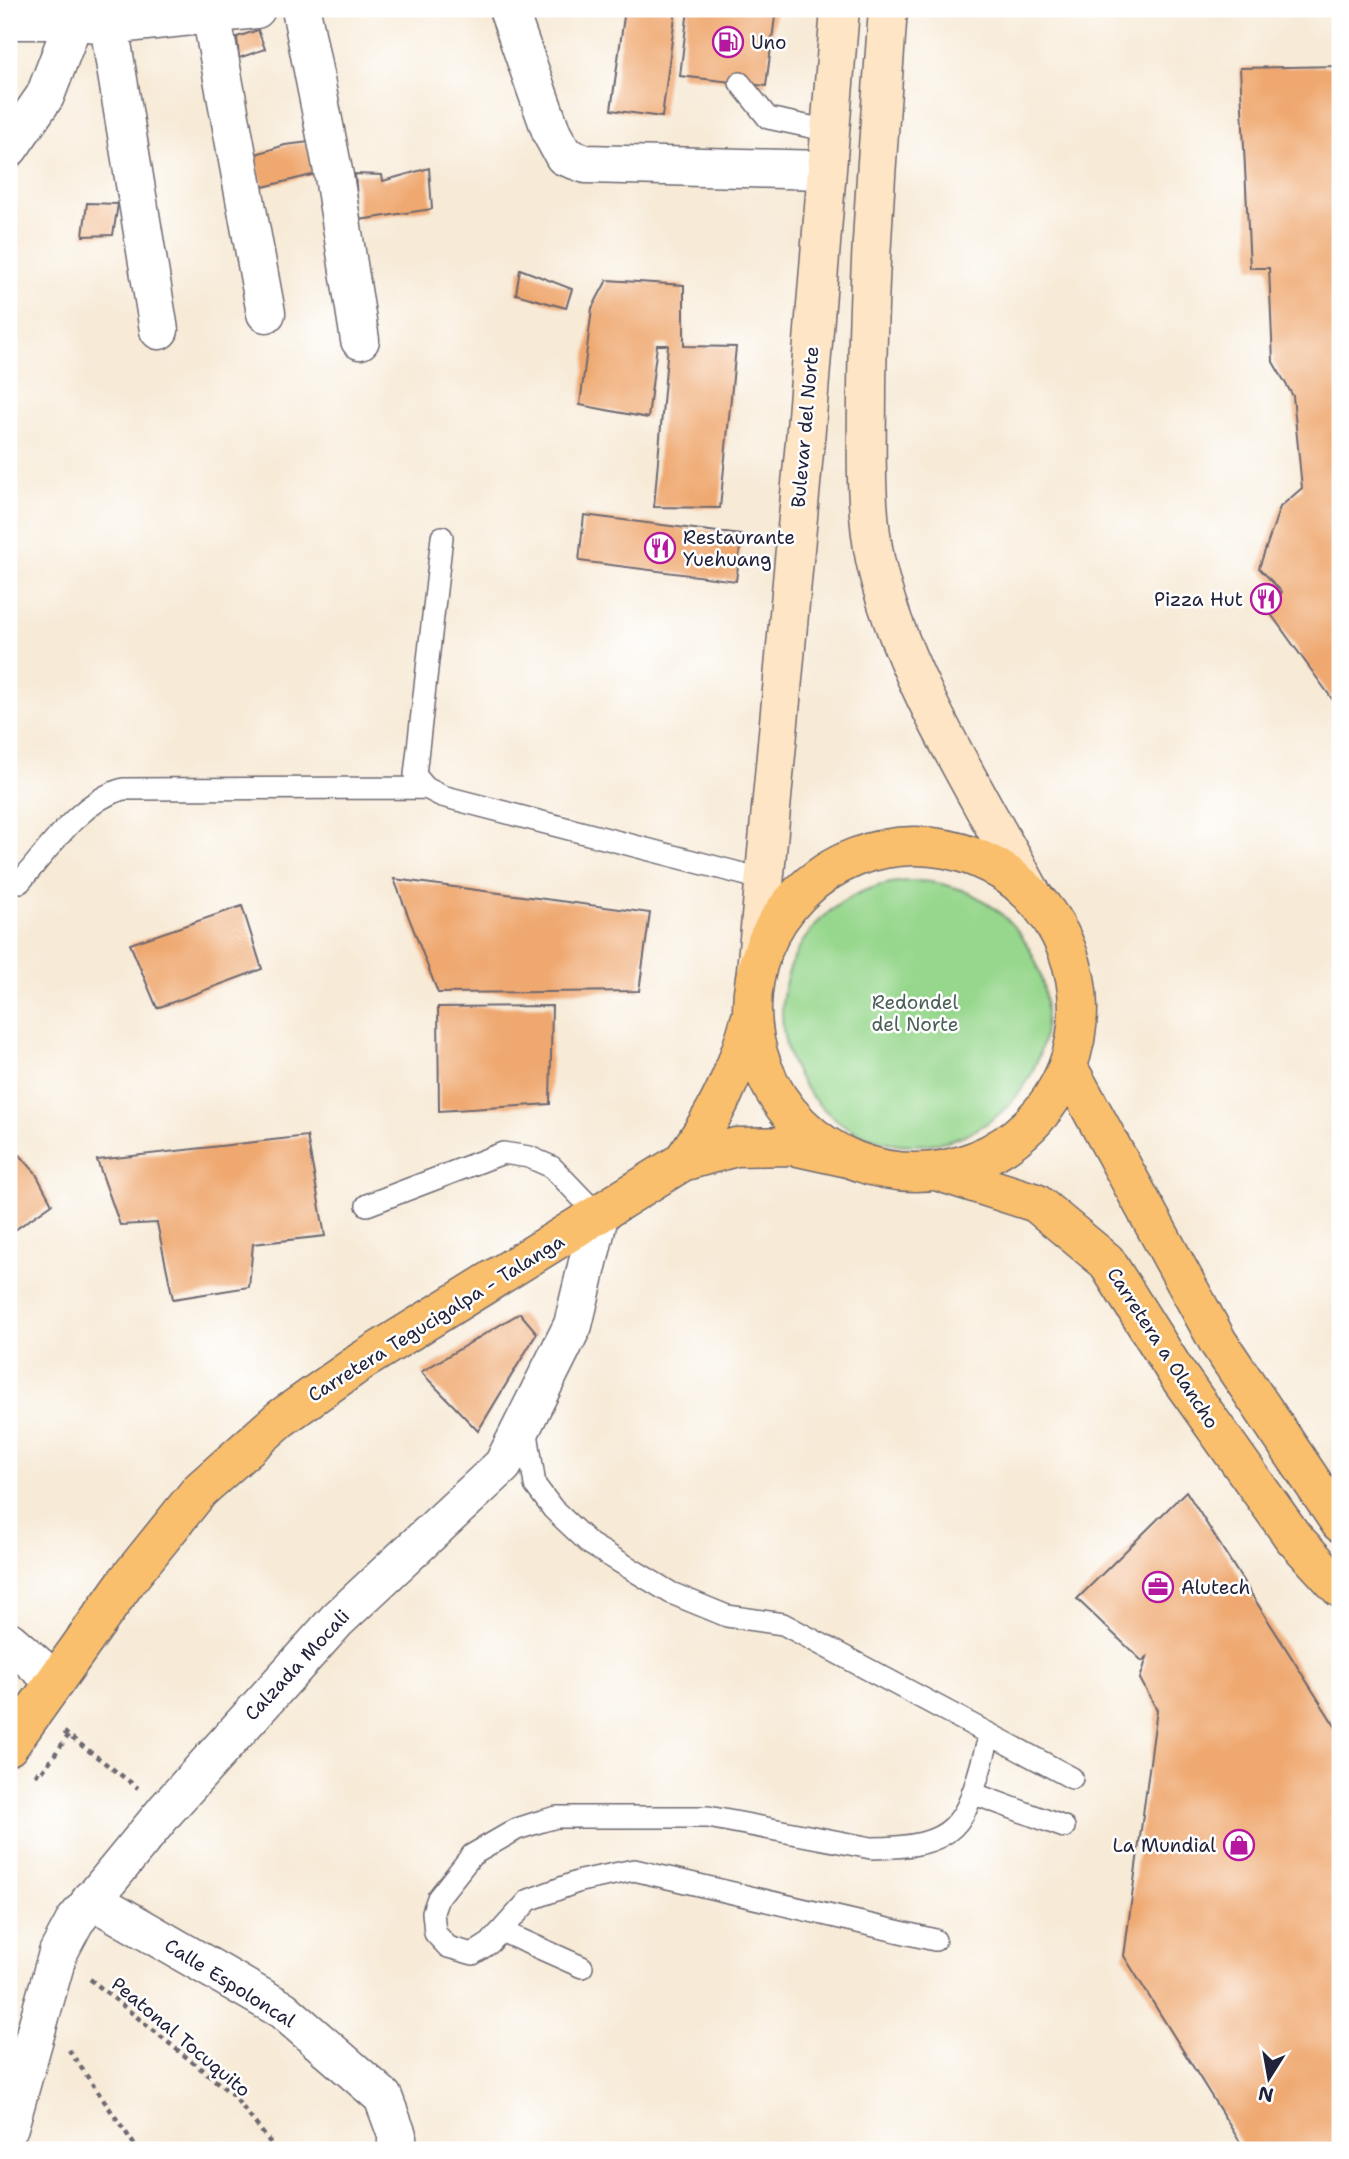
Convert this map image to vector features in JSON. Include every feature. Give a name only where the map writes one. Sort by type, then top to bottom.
[{"type":"main road","name":"Bulevar del Norte","points":[[756,971],[762,878],[805,441],[840,9]]},
{"type":"main road","points":[[599,1216],[682,1162],[736,1147],[793,1146],[892,1170],[936,1171],[978,1160],[1016,1137],[1047,1105],[1068,1068],[1078,1024],[1074,967],[1060,931],[1032,894],[930,702],[897,630],[875,560],[866,501],[867,333],[871,232],[888,9]]},
{"type":"main road","points":[[682,1162],[713,1118],[737,1068],[751,1016],[756,971],[774,925],[806,887],[847,860],[895,847],[944,848],[991,864],[1032,894]]},
{"type":"main road","points":[[751,1016],[759,1060],[780,1100],[810,1134],[848,1158]]},
{"type":"main road","points":[[1068,1068],[1218,1342],[1340,1523]]},
{"type":"main road","name":"Carretera a Olancho","points":[[936,1171],[1036,1203],[1106,1261],[1177,1374],[1293,1537],[1340,1588]]},
{"type":"main road","name":"Carretera Tegucigalpa - Talanga","points":[[9,1746],[126,1582],[200,1490],[280,1419],[362,1361],[599,1216]]},
{"type":"street","points":[[9,20],[92,22],[256,9]]},
{"type":"street","points":[[301,9],[334,176],[360,340]]},
{"type":"street","points":[[508,9],[552,134],[564,156],[586,164],[826,170]]},
{"type":"street","points":[[211,13],[266,313]]},
{"type":"street","points":[[9,148],[46,96],[92,22]]},
{"type":"street","points":[[92,22],[159,330]]},
{"type":"street","name":"Calzada Mocali","points":[[9,2127],[58,1953],[75,1921],[166,1810],[337,1620],[503,1465],[573,1325],[599,1216]]},
{"type":"street","points":[[9,1641],[45,1695]]},
{"type":"street","name":"Calle Espoloncal","points":[[91,1899],[283,2010],[383,2097],[397,2135],[397,2150]]},
{"type":"lane","points":[[740,83],[768,118],[830,131]]},
{"type":"lane","points":[[442,537],[415,775],[426,788],[442,796],[762,878]]},
{"type":"lane","points":[[20,883],[71,823],[107,793],[123,789],[426,788]]},
{"type":"lane","points":[[367,1205],[503,1153],[529,1157],[552,1167],[599,1216]]},
{"type":"lane","points":[[525,1421],[534,1485],[553,1509],[590,1544],[671,1593],[727,1616],[783,1624],[1072,1778]]},
{"type":"lane","points":[[935,1940],[634,1870],[580,1881],[529,1900],[502,1931],[473,1954],[447,1947],[435,1933],[433,1912],[438,1898],[472,1855],[517,1829],[557,1817],[708,1817],[871,1848],[893,1848],[936,1841],[952,1831],[972,1793],[990,1734]]},
{"type":"lane","points":[[972,1793],[1064,1827]]},
{"type":"lane","points":[[502,1931],[582,1967]]},
{"type":"path","points":[[45,1695],[68,1736],[166,1810]]},
{"type":"path","points":[[40,1775],[68,1736]]},
{"type":"path","name":"Peatonal Tocuquito","points":[[58,1953],[233,2095],[276,2150]]},
{"type":"path","points":[[43,2013],[138,2150]]},
{"type":"green space","name":"Redondel del Norte","points":[[914,881],[940,884],[964,891],[998,911],[1016,929],[1036,963],[1043,987],[1046,1013],[1043,1039],[1036,1063],[1016,1097],[998,1115],[964,1135],[940,1142],[914,1145],[888,1142],[864,1135],[830,1115],[812,1097],[792,1063],[785,1039],[782,1013],[785,987],[792,963],[812,929],[830,911],[864,891],[888,884]]},
{"type":"building","points":[[625,9],[676,9],[662,117],[611,110]]},
{"type":"building","name":"Uno","points":[[688,9],[776,9],[766,86],[680,76]]},
{"type":"building","points":[[258,30],[265,49],[239,58],[237,37]]},
{"type":"building","points":[[1340,66],[1340,710],[1268,610],[1282,592],[1259,568],[1280,507],[1302,488],[1293,396],[1273,362],[1269,268],[1250,268],[1240,68]]},
{"type":"building","points":[[317,141],[320,173],[263,187],[253,155],[285,145]]},
{"type":"building","points":[[429,168],[432,209],[359,220],[355,174],[382,175],[383,181]]},
{"type":"building","points":[[87,203],[118,204],[113,235],[83,236]]},
{"type":"building","points":[[520,269],[572,289],[566,308],[516,294]]},
{"type":"building","points":[[607,280],[684,285],[684,346],[736,347],[720,508],[654,507],[668,345],[657,345],[648,418],[580,405],[592,308]]},
{"type":"building","name":"Restaurante Yuehuang","points":[[584,515],[742,535],[736,581],[579,561]]},
{"type":"building","points":[[394,879],[650,913],[639,991],[438,993]]},
{"type":"building","points":[[242,906],[262,969],[157,1008],[130,944]]},
{"type":"building","points":[[552,1006],[550,1104],[439,1111],[438,1007]]},
{"type":"building","points":[[307,1136],[325,1236],[253,1244],[249,1287],[173,1299],[157,1223],[120,1225],[97,1160]]},
{"type":"building","points":[[20,1155],[35,1172],[52,1204],[9,1234],[9,1164]]},
{"type":"building","points":[[520,1313],[537,1333],[478,1431],[421,1372]]},
{"type":"building","name":"La Mundial","points":[[1186,1491],[1340,1734],[1340,2150],[1245,2150],[1124,1956],[1157,1710],[1140,1679],[1147,1657],[1142,1661],[1077,1599]]},
{"type":"place","name":"Uno","points":[[728,42]]},
{"type":"place","name":"Restaurante Yuehuang","points":[[660,548]]},
{"type":"place","name":"Pizza Hut","points":[[1266,599]]},
{"type":"place","name":"Alutech","points":[[1158,1587]]},
{"type":"place","name":"La Mundial","points":[[1239,1845]]}]
